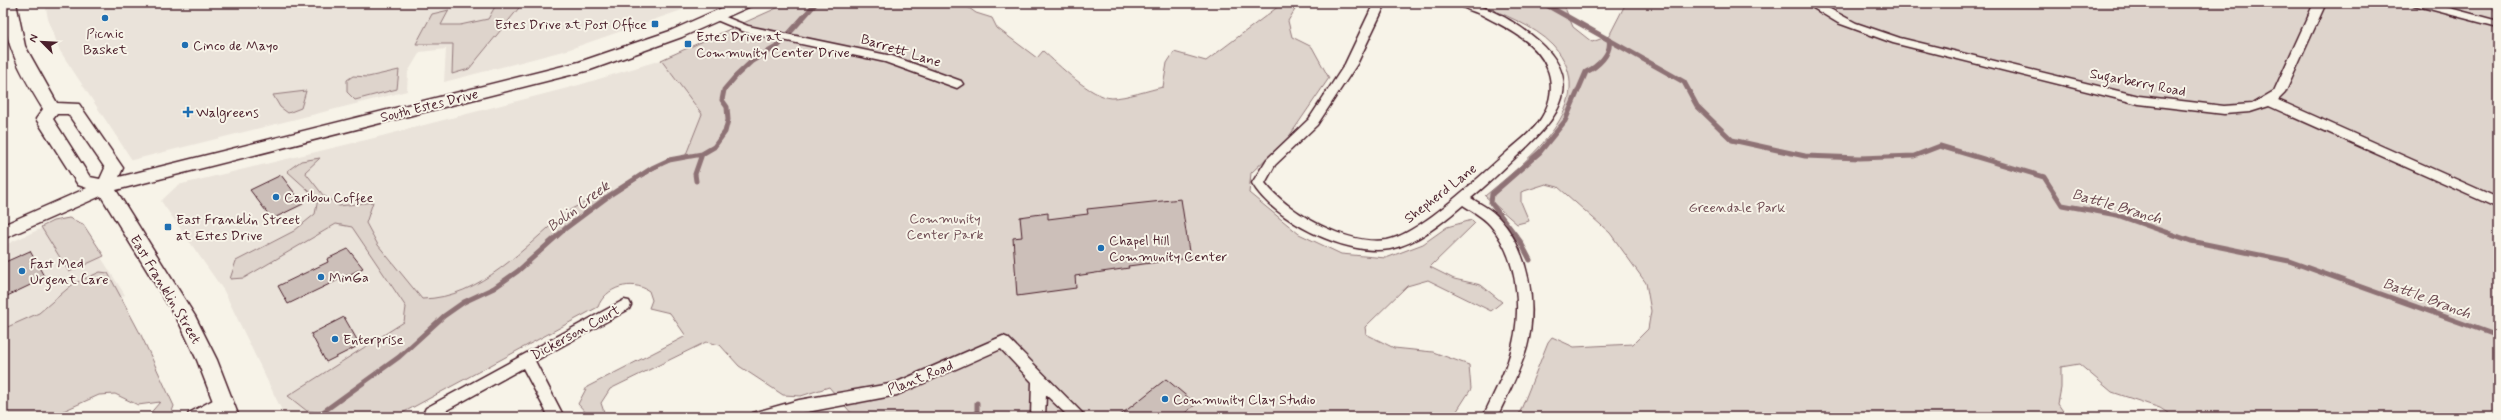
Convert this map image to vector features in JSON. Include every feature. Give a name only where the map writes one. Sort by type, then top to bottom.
[{"type":"main road","points":[[8,3],[9,22],[21,56],[52,110]]},
{"type":"main road","name":"South Estes Drive","points":[[3,232],[106,187],[584,66],[630,51],[718,17],[746,3]]},
{"type":"main road","points":[[73,108],[86,126],[114,168],[106,187],[84,181],[44,119],[52,110],[73,108]]},
{"type":"main road","name":"East Franklin Street","points":[[106,187],[188,321],[227,411]]},
{"type":"street","name":"Shepherd Lane","points":[[1380,3],[1351,64],[1313,122],[1271,162],[1258,183],[1270,197],[1305,222],[1332,236],[1368,245],[1389,244],[1410,235],[1462,198],[1538,130],[1552,109],[1558,81],[1549,58],[1536,43],[1464,3]]},
{"type":"street","name":"Sugarberry Road","points":[[1812,3],[1831,16],[1866,31],[1896,41],[2139,100],[2173,106],[2215,108],[2250,108],[2269,101]]},
{"type":"street","points":[[2320,3],[2280,93],[2269,101],[2498,203]]},
{"type":"street","points":[[2418,3],[2498,24]]},
{"type":"street","name":"Barrett Lane","points":[[718,17],[745,29],[888,59],[957,84]]},
{"type":"street","points":[[1462,198],[1494,221],[1514,251],[1523,288],[1523,322],[1516,360],[1490,417]]},
{"type":"street","name":"Dickerson Court","points":[[431,412],[624,305]]},
{"type":"street","name":"Plant Road","points":[[758,417],[799,406],[897,389],[1002,342],[1039,380],[1079,417]]},
{"type":"street","name":"Dickerson Court","points":[[526,360],[558,417]]},
{"type":"street","points":[[1038,417],[1039,380]]},
{"type":"street","points":[[194,417],[227,411]]},
{"type":"shaded area","points":[[45,3],[702,3],[567,50],[444,82],[446,49],[420,52],[408,72],[407,91],[132,160],[60,51],[48,19]]},
{"type":"shaded area","points":[[661,60],[703,115],[685,157],[669,160],[652,168],[610,195],[399,357],[316,417],[285,417],[224,291],[161,201],[178,185],[374,138],[579,85]]},
{"type":"shaded area","points":[[51,224],[81,226],[125,295],[3,352],[3,246]]},
{"type":"green space","points":[[497,3],[523,3],[469,69],[452,74],[453,44],[416,44],[432,14],[449,10],[441,25],[460,25],[488,19]]},
{"type":"green space","name":"Community Center Park","points":[[788,3],[962,3],[976,13],[992,18],[997,28],[1037,58],[1043,51],[1066,72],[1094,92],[1103,96],[1118,98],[1163,87],[1167,63],[1174,52],[1206,61],[1283,3],[1299,3],[1288,21],[1292,37],[1312,47],[1329,78],[1288,138],[1251,173],[1249,193],[1299,234],[1341,254],[1386,258],[1423,244],[1447,227],[1472,220],[1475,223],[1430,267],[1454,279],[1481,285],[1502,302],[1491,311],[1428,280],[1407,286],[1365,327],[1366,334],[1394,348],[1433,352],[1469,365],[1471,389],[1453,417],[839,417],[852,414],[829,387],[801,396],[783,395],[739,366],[720,345],[706,342],[610,389],[601,403],[605,415],[590,417],[578,404],[587,387],[686,336],[670,313],[649,308],[652,300],[649,291],[642,287],[627,286],[620,287],[607,294],[598,307],[395,417],[316,417],[322,412],[307,411],[288,396],[404,322],[406,307],[352,227],[336,224],[244,278],[230,279],[236,261],[294,231],[315,214],[318,199],[287,171],[301,161],[320,158],[305,172],[323,195],[339,206],[373,202],[366,223],[378,245],[422,299],[444,296],[464,290],[483,280],[518,255],[567,212],[583,204],[622,189],[664,164],[685,157],[702,114],[661,60]]},
{"type":"green space","name":"Greendale Park","points":[[1479,3],[1563,3],[1573,27],[1592,42],[1609,36],[1626,3],[2491,3],[2498,19],[2498,417],[2174,417],[2160,408],[2112,392],[2079,364],[2061,367],[2061,388],[2058,404],[2067,417],[1518,417],[1548,342],[1552,337],[1574,347],[1633,344],[1648,329],[1651,311],[1646,283],[1610,233],[1558,187],[1546,184],[1521,192],[1521,202],[1529,221],[1517,224],[1485,196],[1520,166],[1554,129],[1565,109],[1570,88],[1567,67],[1553,45],[1527,26]]},
{"type":"green space","points":[[399,70],[397,89],[355,100],[347,92],[347,80],[353,76],[368,77]]},
{"type":"green space","points":[[306,91],[301,108],[288,113],[280,107],[273,95]]},
{"type":"green space","points":[[69,218],[83,224],[104,256],[69,272],[41,227],[53,221]]},
{"type":"green space","points":[[100,272],[108,273],[141,335],[174,406],[171,414],[166,417],[147,417],[160,402],[138,405],[115,394],[99,395],[50,417],[3,417],[3,329],[39,313],[73,284]]},
{"type":"building","name":"Caribou Coffee","points":[[281,175],[303,204],[272,219],[250,190]]},
{"type":"building","name":"Chapel Hill Community Center","points":[[1181,199],[1190,258],[1128,266],[1129,268],[1075,276],[1076,288],[1017,296],[1013,238],[1022,237],[1020,217],[1048,213],[1048,219],[1088,214],[1087,209]]},
{"type":"building","name":"MinGa","points":[[348,249],[363,268],[288,304],[278,286],[328,262],[327,259]]},
{"type":"building","name":"Fast Med Urgent Care","points":[[30,251],[45,278],[3,298],[3,263]]},
{"type":"building","name":"Enterprise","points":[[344,317],[360,345],[326,362],[311,334]]},
{"type":"building","name":"Community Clay Studio","points":[[1166,379],[1196,404],[1180,417],[1118,417]]},
{"type":"waterway","name":"Bolin Creek","points":[[702,154],[714,147],[725,132],[728,120],[727,107],[722,100],[724,90],[752,61],[778,46],[816,3]]},
{"type":"waterway","name":"Battle Branch","points":[[1543,3],[1684,82],[1697,106],[1732,140],[1805,156],[1860,158],[1914,156],[1940,146],[2044,177],[2062,205],[2117,215],[2191,241],[2289,261],[2498,336]]},
{"type":"waterway","points":[[1530,260],[1520,241],[1491,203],[1492,194],[1540,152],[1565,121],[1586,72],[1595,67],[1606,55],[1609,40]]},
{"type":"waterway","name":"Bolin Creek","points":[[316,417],[399,357],[444,316],[464,302],[494,288],[518,271],[566,228],[610,195],[652,168],[669,160],[702,154]]},
{"type":"waterway","points":[[696,181],[695,174],[702,154]]},
{"type":"waterway","points":[[977,403],[977,417]]},
{"type":"place","name":"Picnic Basket","points":[[105,18]]},
{"type":"place","name":"Estes Drive at Post Office","points":[[655,24]]},
{"type":"place","name":"Estes Drive at Community Center Drive","points":[[688,44]]},
{"type":"place","name":"Cinco de Mayo","points":[[185,45]]},
{"type":"place","name":"Walgreens","points":[[188,112]]},
{"type":"place","name":"Caribou Coffee","points":[[276,197]]},
{"type":"place","name":"East Franklin Street at Estes Drive","points":[[168,227]]},
{"type":"place","name":"Chapel Hill Community Center","points":[[1101,248]]},
{"type":"place","name":"Fast Med Urgent Care","points":[[22,271]]},
{"type":"place","name":"MinGa","points":[[321,277]]},
{"type":"place","name":"Enterprise","points":[[335,339]]},
{"type":"place","name":"Community Clay Studio","points":[[1165,399]]}]
